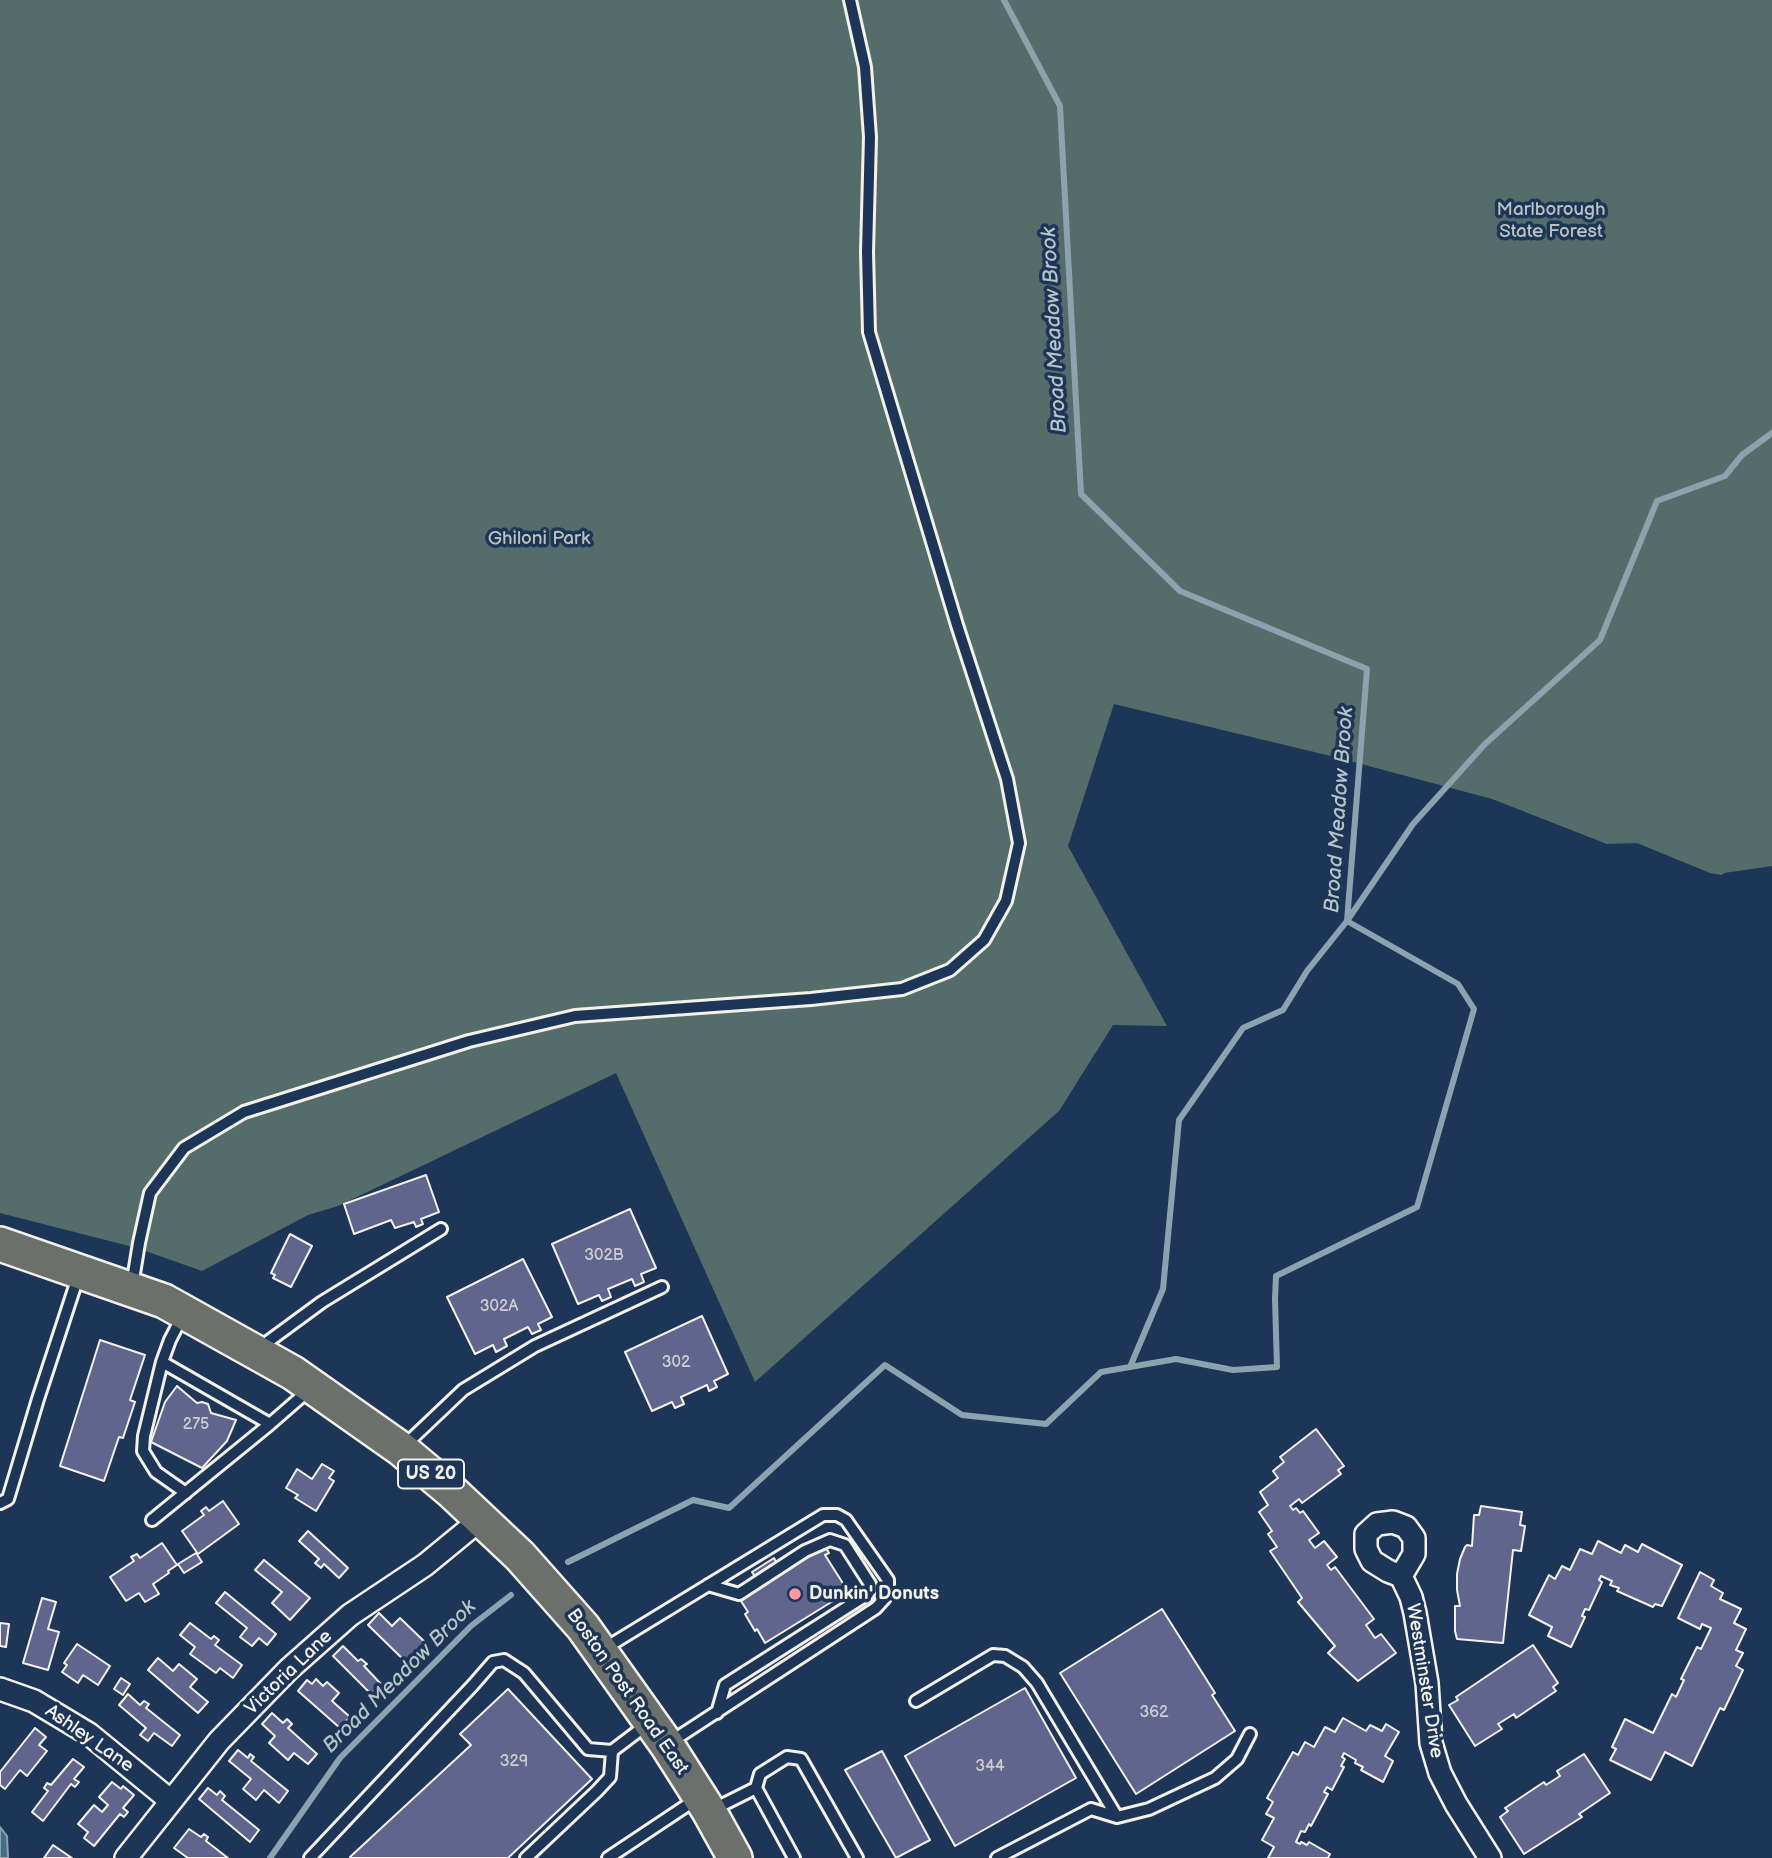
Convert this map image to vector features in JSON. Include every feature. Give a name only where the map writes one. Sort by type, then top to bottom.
[{"type":"main road","name":"Boston Post Road East","points":[[0,1244],[164,1301],[313,1386],[401,1449],[481,1519],[553,1591],[601,1650],[659,1733],[705,1804],[735,1858]]},
{"type":"street","name":"Victoria Lane","points":[[126,1858],[219,1741],[299,1660],[350,1615],[425,1565],[481,1519]]},
{"type":"street","name":"Westminster Drive","points":[[1401,1576],[1412,1597],[1415,1613],[1427,1683],[1430,1743],[1445,1783],[1490,1858]]},
{"type":"street","name":"Ashley Lane","points":[[0,1689],[34,1701],[89,1734],[171,1801]]},
{"type":"lane","points":[[131,1289],[150,1193],[184,1148],[244,1112],[470,1041],[575,1016],[811,999],[902,989],[950,970],[984,940],[1006,901],[1019,843],[1007,779],[960,636],[869,332],[867,252],[870,137],[865,67],[850,0]]},
{"type":"lane","points":[[255,1351],[323,1301],[442,1229]]},
{"type":"lane","points":[[0,1503],[8,1499],[80,1271]]},
{"type":"lane","points":[[401,1449],[463,1390],[535,1346],[662,1287]]},
{"type":"lane","points":[[185,1313],[170,1340],[162,1362],[144,1436],[143,1451],[156,1472],[186,1493]]},
{"type":"lane","points":[[162,1362],[270,1424]]},
{"type":"lane","points":[[152,1520],[313,1386]]},
{"type":"lane","points":[[310,1858],[493,1662],[504,1661],[524,1673],[587,1749],[612,1751],[717,1713],[876,1608],[885,1598],[888,1580],[846,1520],[837,1515],[823,1515],[601,1650]]},
{"type":"lane","points":[[708,1585],[739,1594],[805,1551],[830,1540],[845,1545],[870,1584],[868,1594],[725,1685],[717,1713]]},
{"type":"lane","points":[[916,1701],[993,1654],[1023,1667],[1037,1683],[1117,1817]]},
{"type":"lane","points":[[997,1858],[1091,1809],[1117,1817],[1149,1809],[1215,1778],[1237,1759],[1250,1734]]},
{"type":"lane","points":[[526,1858],[610,1777],[612,1751]]},
{"type":"lane","points":[[794,1858],[756,1788],[760,1774],[787,1757],[801,1759],[857,1858]]},
{"type":"lane","points":[[612,1857],[705,1804],[756,1788]]},
{"type":"green space","name":"Ghiloni Park","points":[[0,0],[1772,0],[1772,866],[1722,875],[1710,873],[1637,843],[1607,844],[1492,799],[1335,757],[1114,704],[1068,846],[1167,1026],[1113,1025],[1059,1111],[755,1382],[616,1073],[338,1206],[308,1215],[202,1271],[137,1248],[0,1213]]},
{"type":"water","points":[[0,1827],[7,1836],[8,1858],[0,1858]]},
{"type":"building","points":[[426,1175],[439,1212],[421,1219],[423,1224],[416,1227],[414,1222],[395,1228],[391,1220],[354,1234],[344,1204]]},
{"type":"building","points":[[630,1209],[656,1268],[641,1274],[644,1282],[635,1286],[632,1279],[608,1289],[611,1297],[602,1301],[599,1295],[578,1304],[552,1244]]},
{"type":"building","points":[[290,1234],[312,1246],[291,1287],[273,1278],[275,1275],[271,1273]]},
{"type":"building","points":[[523,1259],[552,1317],[538,1324],[541,1330],[532,1334],[528,1327],[504,1339],[507,1346],[496,1352],[493,1345],[475,1354],[447,1297]]},
{"type":"building","points":[[702,1316],[728,1374],[714,1381],[717,1387],[709,1391],[707,1385],[681,1397],[684,1404],[675,1408],[672,1402],[652,1411],[625,1352]]},
{"type":"building","points":[[100,1340],[145,1355],[130,1400],[135,1402],[123,1438],[119,1437],[104,1481],[60,1466]]},
{"type":"building","points":[[177,1386],[197,1403],[208,1404],[211,1413],[236,1420],[227,1441],[202,1468],[151,1442],[165,1402]]},
{"type":"building","points":[[1316,1429],[1344,1466],[1338,1470],[1341,1474],[1302,1503],[1299,1499],[1290,1506],[1300,1513],[1303,1511],[1319,1533],[1309,1540],[1315,1548],[1324,1541],[1337,1557],[1327,1565],[1331,1570],[1335,1567],[1374,1619],[1366,1625],[1375,1638],[1381,1634],[1396,1653],[1358,1681],[1328,1653],[1335,1646],[1298,1602],[1302,1598],[1270,1551],[1277,1547],[1268,1534],[1272,1531],[1259,1512],[1268,1505],[1260,1492],[1278,1478],[1273,1471],[1284,1462],[1280,1457]]},
{"type":"building","points":[[322,1464],[334,1471],[329,1478],[334,1481],[316,1511],[295,1498],[298,1495],[286,1488],[297,1469],[312,1479]]},
{"type":"building","points":[[223,1501],[239,1524],[198,1554],[182,1531],[204,1515],[201,1511],[206,1507],[209,1511]]},
{"type":"building","points":[[1481,1506],[1522,1512],[1520,1525],[1525,1526],[1521,1551],[1513,1550],[1503,1643],[1457,1639],[1455,1631],[1455,1606],[1460,1606],[1457,1574],[1460,1559],[1465,1547],[1472,1546],[1474,1515],[1479,1515]]},
{"type":"building","points":[[308,1531],[348,1568],[339,1578],[324,1564],[321,1568],[315,1563],[319,1559],[299,1541]]},
{"type":"building","points":[[1598,1541],[1621,1553],[1625,1545],[1638,1552],[1642,1544],[1682,1565],[1662,1606],[1655,1604],[1653,1607],[1617,1591],[1619,1588],[1610,1585],[1612,1581],[1601,1576],[1599,1580],[1602,1582],[1589,1610],[1585,1609],[1582,1616],[1585,1617],[1571,1647],[1548,1636],[1552,1627],[1529,1615],[1549,1575],[1555,1579],[1562,1566],[1570,1570],[1580,1549],[1592,1554]]},
{"type":"building","points":[[162,1543],[177,1565],[153,1584],[159,1594],[145,1602],[139,1593],[126,1601],[110,1577],[134,1561],[131,1557],[137,1554],[140,1558]]},
{"type":"building","name":"Dunkin' Donuts","points":[[824,1545],[829,1553],[825,1555],[844,1585],[847,1583],[851,1590],[765,1643],[745,1614],[748,1612],[739,1598],[760,1584],[752,1572],[774,1558],[781,1571]]},
{"type":"building","points":[[196,1553],[202,1562],[184,1573],[178,1564]]},
{"type":"building","points":[[264,1560],[310,1598],[290,1620],[272,1603],[282,1592],[255,1570]]},
{"type":"building","points":[[1700,1572],[1714,1580],[1711,1586],[1723,1593],[1720,1599],[1741,1609],[1734,1623],[1746,1629],[1736,1650],[1743,1653],[1736,1666],[1743,1670],[1724,1710],[1720,1708],[1692,1766],[1665,1752],[1651,1780],[1610,1760],[1616,1749],[1612,1747],[1625,1719],[1653,1733],[1672,1694],[1676,1697],[1684,1680],[1681,1679],[1697,1647],[1701,1649],[1711,1628],[1702,1624],[1700,1629],[1678,1618]]},
{"type":"building","points":[[225,1592],[276,1634],[267,1645],[259,1638],[252,1646],[240,1637],[247,1628],[216,1603]]},
{"type":"building","points":[[42,1598],[56,1602],[48,1629],[59,1632],[48,1670],[23,1663]]},
{"type":"building","points":[[1162,1609],[1215,1693],[1212,1695],[1235,1731],[1136,1794],[1060,1673]]},
{"type":"building","points":[[379,1613],[392,1626],[400,1618],[429,1646],[410,1666],[368,1625]]},
{"type":"building","points":[[0,1623],[9,1624],[6,1647],[0,1646]]},
{"type":"building","points":[[190,1623],[211,1639],[214,1636],[219,1640],[215,1645],[242,1665],[233,1678],[220,1668],[216,1673],[190,1654],[195,1647],[180,1635]]},
{"type":"building","points":[[77,1644],[110,1666],[98,1685],[83,1675],[78,1683],[62,1672],[67,1665],[64,1663]]},
{"type":"building","points":[[1533,1645],[1558,1683],[1553,1687],[1556,1691],[1516,1718],[1514,1714],[1498,1724],[1502,1729],[1475,1746],[1449,1705],[1458,1700],[1456,1697]]},
{"type":"building","points":[[343,1646],[358,1661],[361,1659],[367,1664],[364,1666],[381,1684],[371,1694],[333,1656]]},
{"type":"building","points":[[158,1658],[173,1671],[179,1664],[197,1679],[190,1687],[208,1702],[198,1713],[148,1670]]},
{"type":"building","points":[[121,1678],[130,1684],[123,1695],[114,1689]]},
{"type":"building","points":[[316,1679],[323,1686],[327,1682],[339,1693],[332,1701],[350,1717],[340,1728],[298,1691],[307,1680],[312,1684]]},
{"type":"building","points":[[1025,1688],[1076,1778],[955,1846],[905,1756]]},
{"type":"building","points":[[508,1689],[592,1779],[508,1858],[351,1858],[471,1745],[460,1734]]},
{"type":"building","points":[[128,1694],[140,1705],[144,1701],[149,1704],[146,1708],[180,1735],[172,1746],[154,1733],[148,1741],[140,1735],[146,1728],[119,1705]]},
{"type":"building","points":[[272,1713],[283,1723],[287,1719],[292,1724],[288,1728],[317,1754],[308,1764],[294,1753],[288,1760],[269,1743],[275,1736],[262,1724]]},
{"type":"building","points":[[1343,1718],[1366,1731],[1370,1725],[1382,1731],[1386,1724],[1399,1732],[1385,1756],[1393,1761],[1383,1782],[1361,1770],[1363,1767],[1355,1763],[1356,1760],[1344,1753],[1342,1757],[1345,1759],[1341,1766],[1344,1767],[1332,1790],[1327,1787],[1324,1792],[1328,1794],[1311,1826],[1309,1824],[1305,1832],[1301,1831],[1296,1842],[1307,1845],[1309,1842],[1330,1854],[1328,1858],[1268,1858],[1274,1847],[1262,1840],[1274,1818],[1266,1814],[1273,1802],[1267,1798],[1293,1752],[1298,1755],[1305,1742],[1314,1747],[1325,1727],[1335,1732]]},
{"type":"building","points":[[35,1728],[46,1737],[39,1745],[47,1751],[27,1776],[20,1770],[5,1789],[0,1785],[0,1772]]},
{"type":"building","points":[[238,1750],[248,1758],[250,1754],[254,1757],[251,1761],[288,1791],[279,1803],[264,1790],[256,1800],[243,1789],[251,1779],[229,1761]]},
{"type":"building","points":[[882,1751],[930,1840],[896,1858],[845,1770]]},
{"type":"building","points":[[1584,1754],[1610,1793],[1579,1814],[1582,1817],[1524,1854],[1500,1817],[1508,1811],[1505,1808],[1544,1782],[1546,1785],[1560,1776],[1557,1771]]},
{"type":"building","points":[[73,1759],[84,1767],[74,1779],[79,1782],[75,1787],[71,1784],[43,1821],[32,1812],[48,1791],[44,1788],[47,1783],[51,1785]]},
{"type":"building","points":[[112,1782],[121,1789],[123,1786],[134,1795],[123,1808],[128,1812],[124,1817],[120,1814],[94,1846],[84,1838],[88,1832],[78,1824],[94,1805],[102,1812],[108,1805],[99,1797]]},
{"type":"building","points":[[208,1788],[217,1795],[220,1791],[225,1796],[222,1800],[259,1830],[250,1842],[199,1799]]},
{"type":"building","points":[[189,1829],[201,1837],[204,1834],[208,1837],[206,1841],[228,1858],[188,1858],[174,1848]]},
{"type":"building","points":[[53,1845],[72,1858],[44,1858]]},
{"type":"waterway","name":"Broad Meadow Brook","points":[[568,1562],[693,1500],[729,1508],[885,1365],[962,1415],[1046,1424],[1101,1372],[1176,1359],[1233,1370],[1277,1367],[1276,1276],[1417,1207],[1474,1009],[1458,984],[1347,921],[1367,669],[1180,591],[1081,494],[1060,106],[1004,0]]},
{"type":"waterway","points":[[1130,1367],[1163,1289],[1179,1120],[1243,1028],[1283,1010],[1307,971],[1347,921],[1413,824],[1485,744],[1600,640],[1657,501],[1725,476],[1742,455],[1772,433]]},
{"type":"waterway","name":"Broad Meadow Brook","points":[[270,1858],[340,1758],[471,1626],[511,1595]]},
{"type":"place","name":"Dunkin' Donuts","points":[[795,1594]]},
{"type":"park label","name":"Marlborough State Forest","points":[[1551,221]]}]
